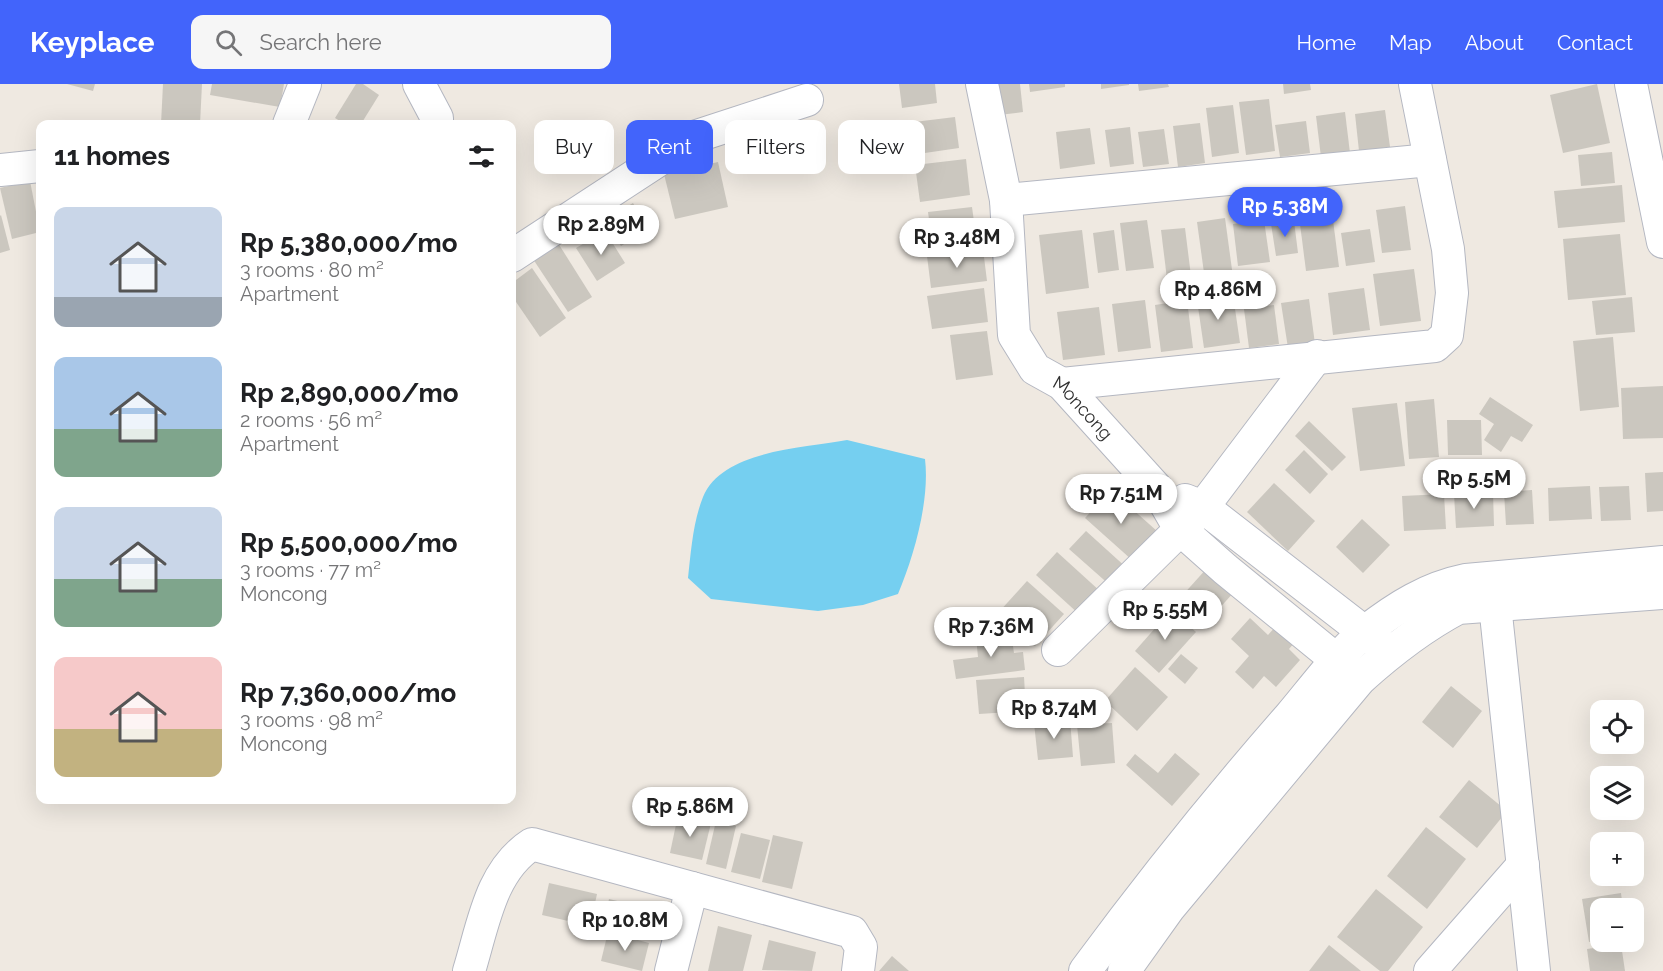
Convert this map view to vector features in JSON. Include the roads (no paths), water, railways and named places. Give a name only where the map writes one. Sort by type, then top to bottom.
[{"type":"street","points":[[291,120],[305,84]]},
{"type":"street","points":[[419,84],[437,120]]},
{"type":"street","name":"Moncong","points":[[982,84],[1006,200],[1014,335],[1035,369],[1062,384],[1157,489],[1180,528],[1225,569],[1349,670]]},
{"type":"street","points":[[1062,384],[1317,356],[1435,346],[1447,335],[1452,293],[1449,260],[1414,84]]},
{"type":"street","points":[[1631,84],[1663,242]]},
{"type":"street","points":[[516,253],[694,137],[807,100]]},
{"type":"street","points":[[1006,200],[1430,160]]},
{"type":"street","points":[[0,170],[36,166]]},
{"type":"street","points":[[1058,650],[1203,507],[1317,356]]},
{"type":"street","points":[[1157,489],[1203,507],[1390,652]]},
{"type":"street","points":[[1124,971],[1349,670],[1364,632],[1415,596],[1442,585],[1466,580],[1663,562]]},
{"type":"street","points":[[1086,971],[1146,889],[1234,779],[1349,670],[1390,652],[1434,621],[1458,608],[1663,593]]},
{"type":"street","points":[[1495,604],[1534,971]]},
{"type":"street","points":[[469,971],[497,881],[515,855],[532,844],[852,932],[861,947],[858,971]]},
{"type":"street","points":[[1430,971],[1523,866]]},
{"type":"street","points":[[671,971],[692,888]]},
{"type":"water","points":[[847,440],[925,459],[923,510],[910,563],[898,594],[863,605],[818,611],[711,599],[688,578],[697,516],[703,497],[713,481],[727,469],[746,460],[788,449]]}]
